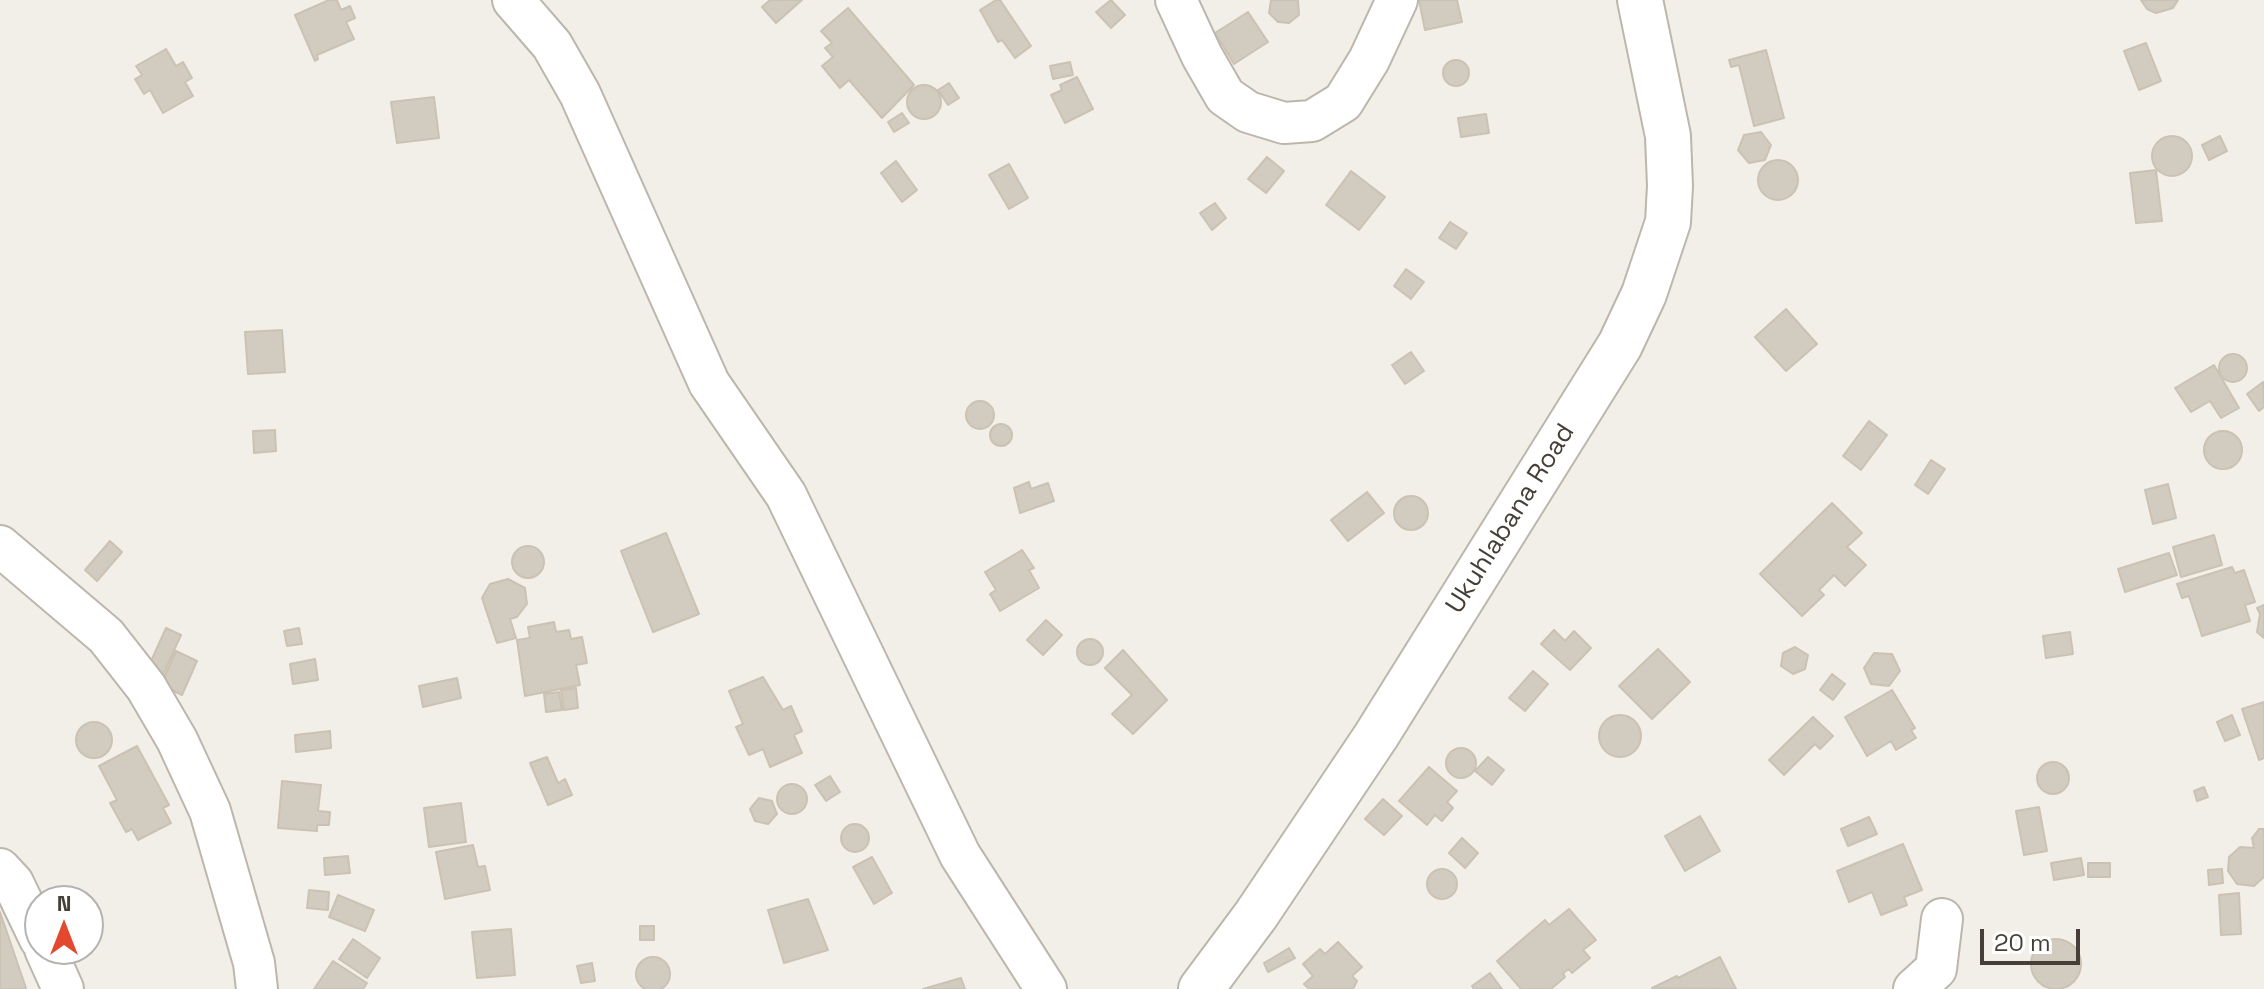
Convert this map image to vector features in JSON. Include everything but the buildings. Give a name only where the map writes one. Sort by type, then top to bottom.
[{"type":"street","points":[[513,0],[552,45],[580,94],[709,383],[786,495],[960,855],[1046,989]]},
{"type":"street","points":[[1176,0],[1225,96],[1248,112],[1284,123],[1312,121],[1343,102],[1369,60],[1397,0]]},
{"type":"street","name":"Ukuhlabana Road","points":[[1201,989],[1256,915],[1376,736],[1620,345],[1644,294],[1668,222],[1670,186],[1668,136],[1640,0]]},
{"type":"street","points":[[0,546],[106,636],[146,687],[177,740],[210,811],[254,963],[257,989]]},
{"type":"street","points":[[0,869],[13,883],[24,906]]},
{"type":"street","points":[[1914,989],[1936,969],[1942,919]]},
{"type":"street","points":[[52,965],[63,989]]}]
